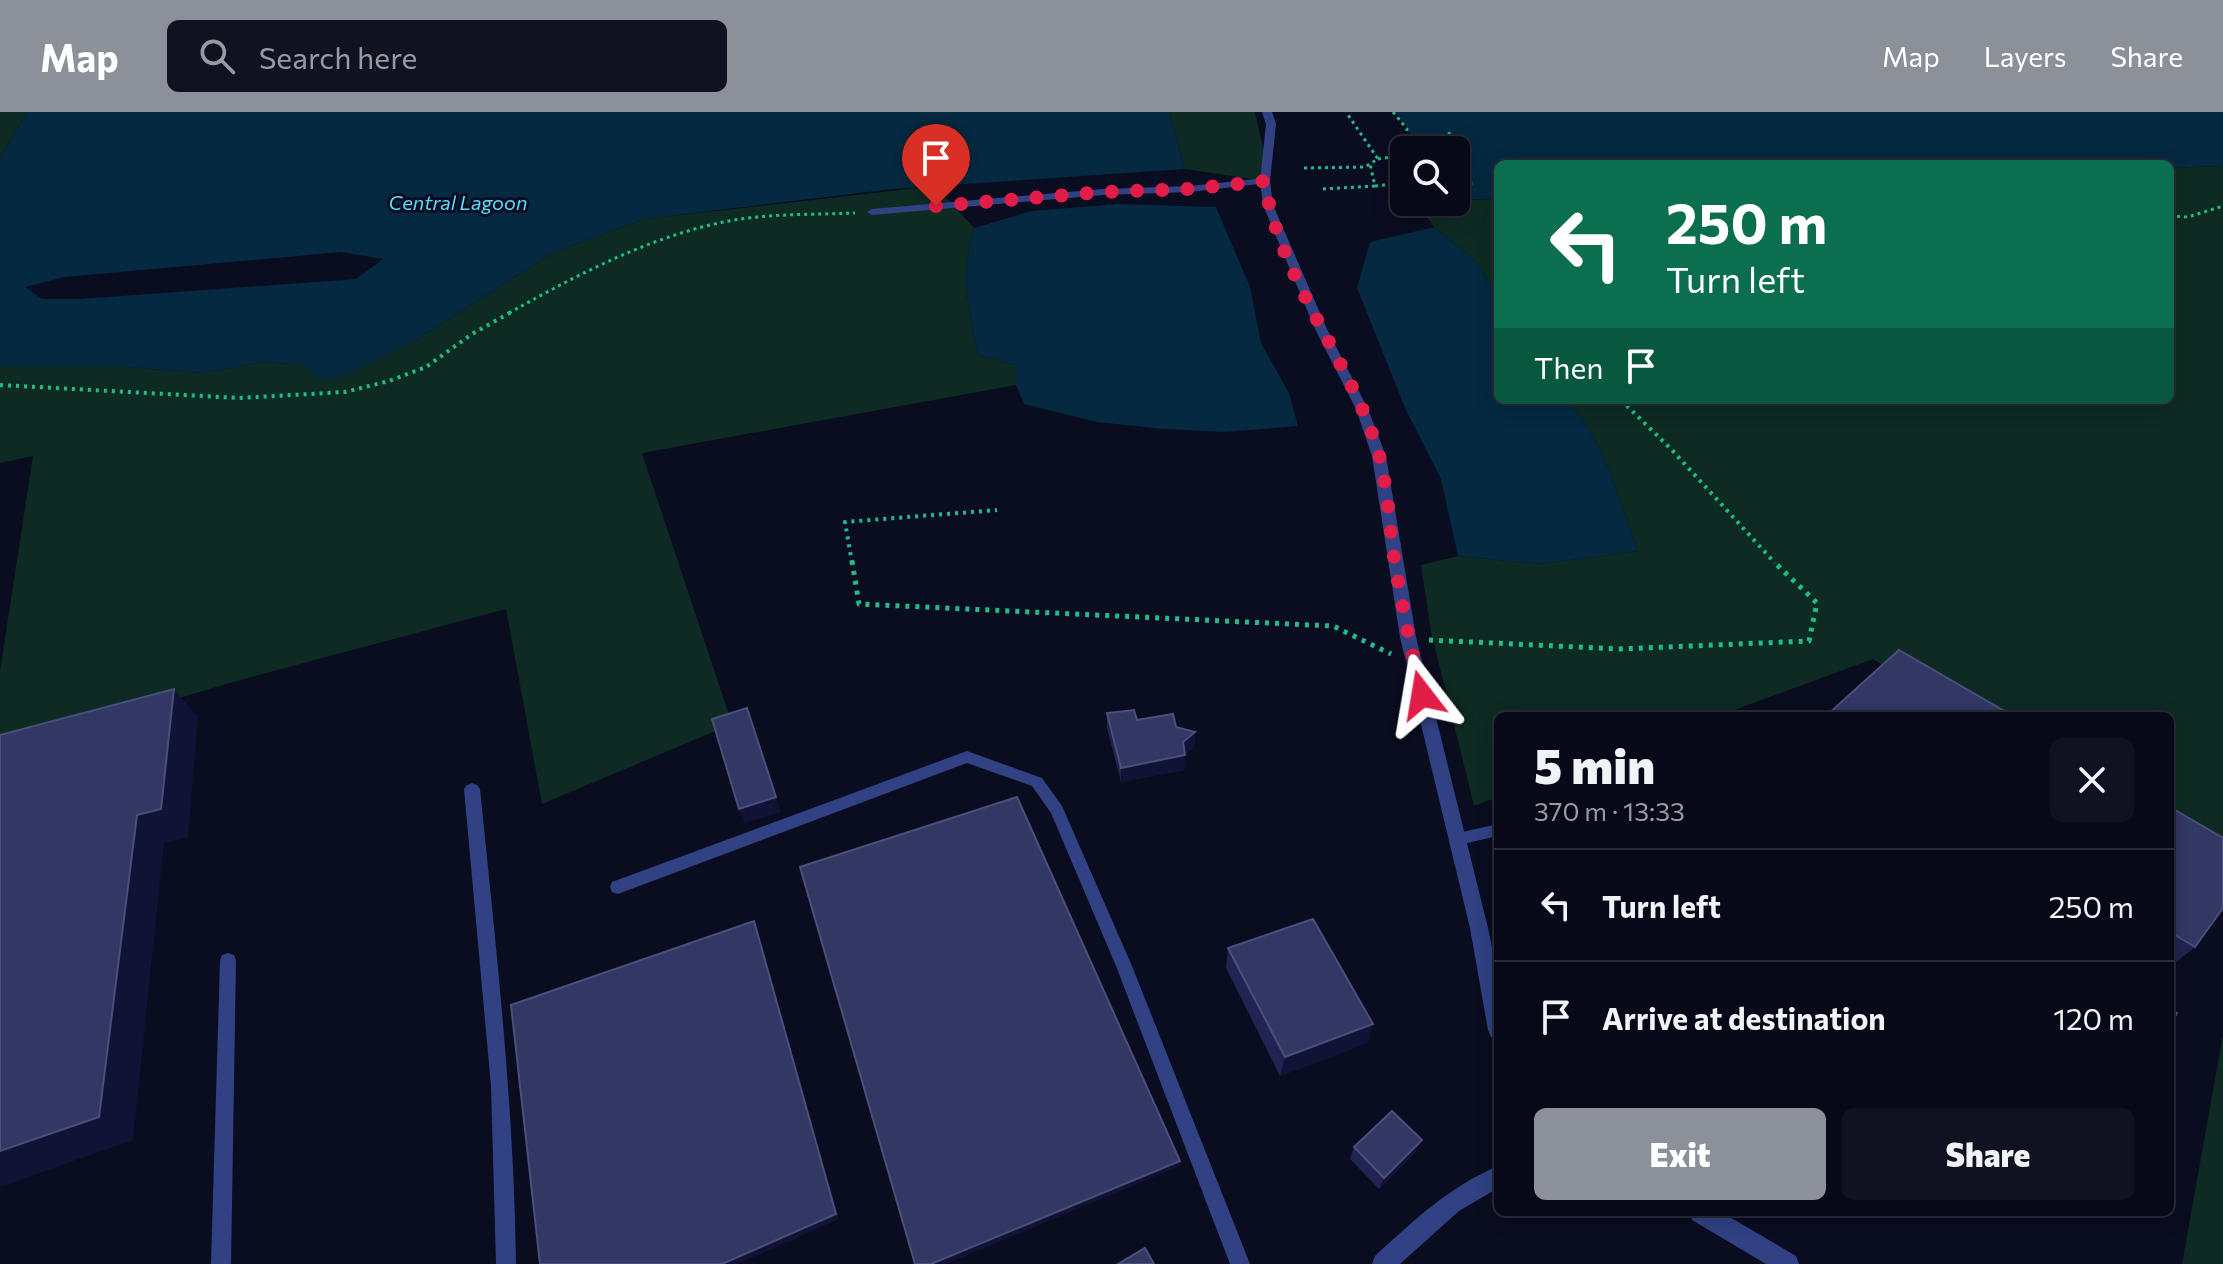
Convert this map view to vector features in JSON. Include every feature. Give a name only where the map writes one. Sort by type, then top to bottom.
[{"type":"street","points":[[1267,112],[1271,124],[1265,181],[1268,205],[1283,244],[1362,409],[1379,456],[1408,637],[1458,839],[1494,1011]]},
{"type":"street","points":[[1383,1264],[1433,1218],[1484,1182],[1494,1178]]},
{"type":"street","points":[[1707,1216],[1788,1264]]},
{"type":"lane","points":[[872,212],[1265,181]]},
{"type":"lane","points":[[618,887],[967,757],[1037,782],[1057,810],[1124,966],[1240,1264]]},
{"type":"lane","points":[[472,789],[492,996],[507,1220],[506,1264]]},
{"type":"lane","points":[[1458,839],[1494,831]]},
{"type":"lane","points":[[221,1264],[228,960]]},
{"type":"path","points":[[1346,112],[1378,159]]},
{"type":"path","points":[[1393,112],[1407,129],[1407,136]]},
{"type":"path","points":[[1449,132],[1449,136]]},
{"type":"path","points":[[1304,168],[1365,167],[1378,159],[1390,157]]},
{"type":"path","points":[[1370,164],[1375,186]]},
{"type":"path","points":[[1323,189],[1390,185]]},
{"type":"path","points":[[2174,216],[2188,217],[2223,206]]},
{"type":"path","points":[[0,385],[239,398],[345,392],[389,381],[426,367],[472,334],[560,284],[648,245],[719,223],[761,217],[872,212]]},
{"type":"path","points":[[1408,637],[1630,650],[1745,647],[1809,641],[1817,603],[1780,571],[1656,430],[1626,404]]},
{"type":"path","points":[[997,510],[845,522],[859,604],[1333,626],[1374,647],[1414,662]]},
{"type":"green space","points":[[0,112],[27,112],[0,158]]},
{"type":"green space","points":[[1169,112],[1255,112],[1264,152],[1265,181],[1185,169]]},
{"type":"green space","points":[[2223,166],[2223,871],[2174,841],[2174,712],[1960,712],[1873,659],[1729,712],[1494,712],[1494,798],[1474,806],[1431,632],[1421,565],[1458,556],[1540,564],[1638,551],[1600,450],[1590,431],[1569,404],[2174,404],[2174,168]]},
{"type":"green space","points":[[935,186],[974,228],[966,275],[978,355],[1016,365],[1016,385],[642,453],[732,724],[542,804],[506,609],[244,679],[0,750],[0,671],[33,456],[0,463],[0,367],[128,367],[202,373],[264,362],[302,365],[416,340],[554,252],[645,219]]},
{"type":"green space","points":[[1494,199],[1494,290],[1477,262],[1434,227],[1427,216],[1470,216],[1470,200]]},
{"type":"green space","points":[[2223,1035],[2223,1264],[2182,1264]]},
{"type":"water","name":"Central Lagoon","points":[[27,112],[1169,112],[1185,169],[893,189],[645,219],[554,252],[416,340],[344,376],[317,378],[302,365],[264,362],[202,373],[128,367],[0,367],[0,158]],"holes":[[[341,252],[383,259],[356,279],[80,299],[42,299],[25,287],[65,277]]]},
{"type":"water","points":[[1395,112],[2223,112],[2223,166],[2174,168],[2174,160],[1494,160],[1494,199],[1470,200],[1470,136],[1409,136],[1409,130]]},
{"type":"water","points":[[1119,204],[1216,207],[1250,287],[1261,343],[1289,393],[1298,426],[1225,432],[1097,422],[1024,404],[1016,385],[1016,365],[978,355],[966,276],[974,228],[1031,211]]},
{"type":"water","points":[[1434,227],[1477,262],[1494,290],[1494,404],[1569,404],[1590,431],[1600,450],[1638,551],[1540,564],[1458,556],[1441,479],[1406,410],[1357,288],[1370,242]]},
{"type":"building","points":[[1899,650],[2006,712],[1830,712]]},
{"type":"building","points":[[174,689],[161,809],[137,815],[99,1117],[0,1151],[0,735]]},
{"type":"building","points":[[747,708],[776,797],[739,809],[712,719]]},
{"type":"building","points":[[1134,710],[1137,720],[1173,714],[1176,727],[1195,732],[1183,742],[1185,755],[1121,768],[1107,713]]},
{"type":"building","points":[[1017,797],[1180,1161],[931,1264],[915,1264],[800,867]]},
{"type":"building","points":[[2174,809],[2223,838],[2223,908],[2195,947],[2174,934]]},
{"type":"building","points":[[1313,919],[1373,1024],[1285,1057],[1228,948]]},
{"type":"building","points":[[754,921],[836,1214],[722,1264],[540,1264],[511,1005]]},
{"type":"building","points":[[1392,1111],[1422,1140],[1384,1178],[1354,1147]]},
{"type":"building","points":[[1145,1248],[1154,1264],[1118,1264]]},
{"type":"route","points":[[936,206],[1103,192],[1220,187],[1265,181],[1268,205],[1283,244],[1321,329],[1362,409],[1379,456],[1402,606],[1422,695]]}]
